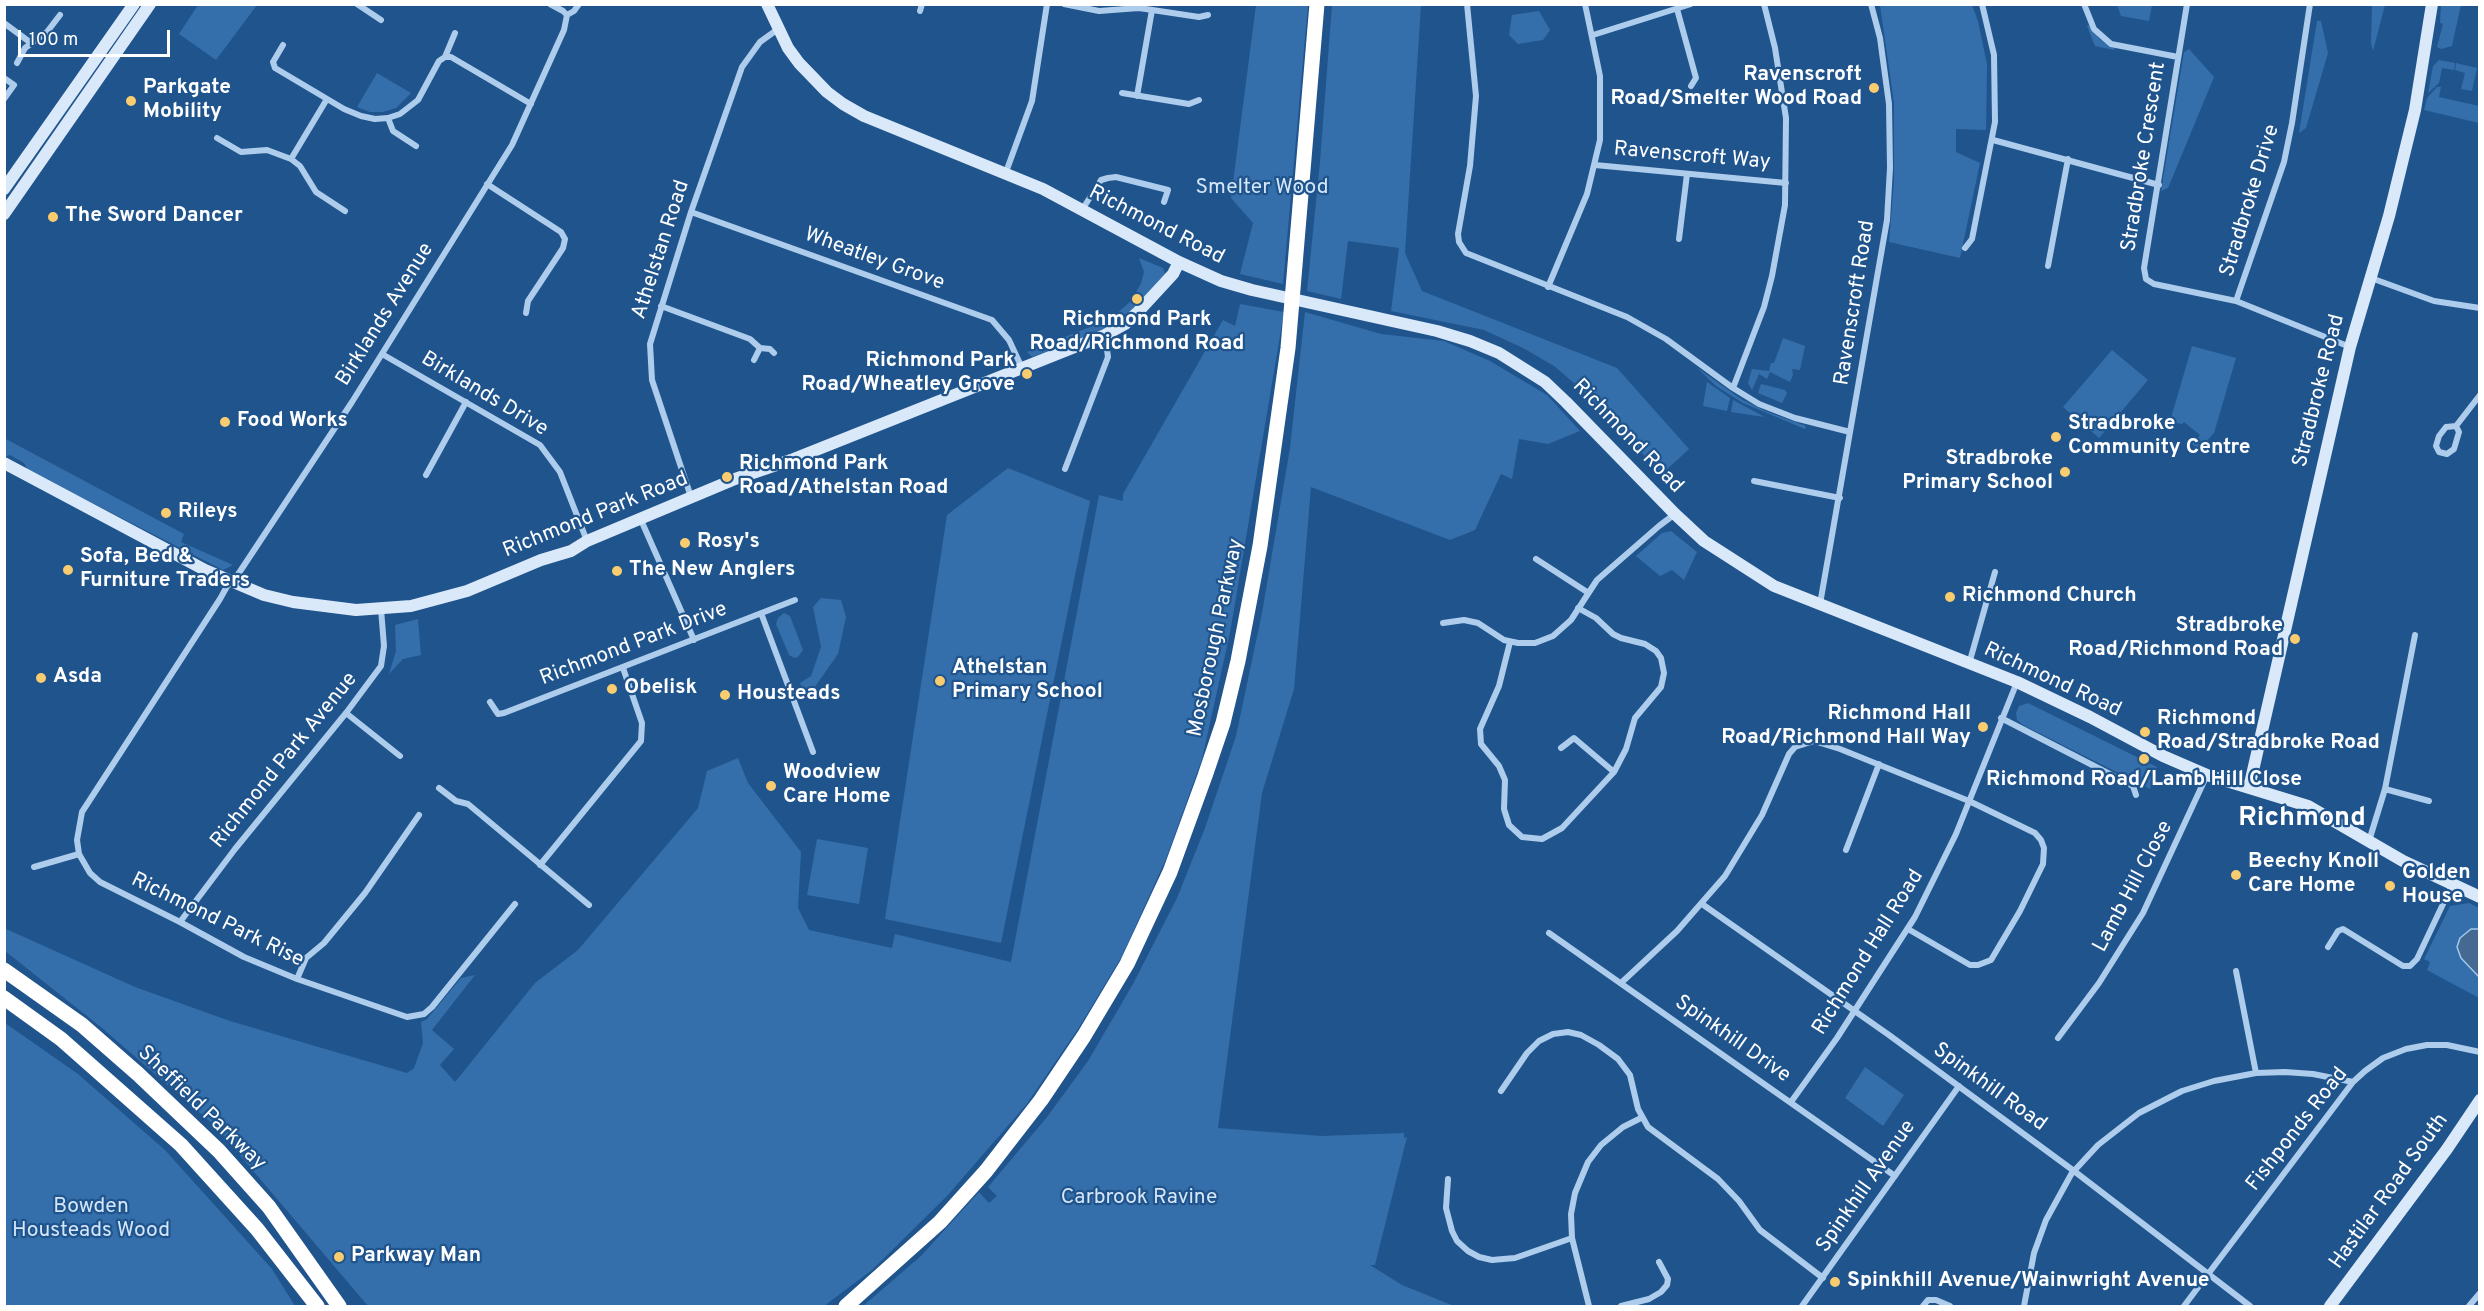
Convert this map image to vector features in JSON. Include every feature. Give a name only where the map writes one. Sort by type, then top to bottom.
[{"type":"highway","name":"Mosborough Parkway","points":[[846,1306],[940,1222],[986,1171],[1041,1100],[1084,1036],[1127,964],[1170,872],[1205,776],[1223,723],[1238,661],[1260,546],[1288,348],[1317,4]]},
{"type":"highway","name":"Sheffield Parkway","points":[[4,968],[82,1025],[138,1074],[219,1151],[269,1207],[339,1306]]},
{"type":"highway","name":"Sheffield Parkway","points":[[4,998],[61,1039],[181,1144],[257,1229],[317,1306]]},
{"type":"highway","points":[[4,1007],[61,1039]]},
{"type":"highway","points":[[269,1207],[350,1306]]},
{"type":"highway","points":[[257,1229],[307,1306]]},
{"type":"main road","points":[[7,181],[134,4]]},
{"type":"main road","name":"Richmond Road","points":[[767,4],[778,29],[799,63],[843,104],[895,130],[1006,172],[1179,262],[1232,285],[1440,332],[1480,345],[1545,382],[1592,426],[1675,514],[1704,541],[1774,586],[2016,682],[2090,717],[2163,756],[2207,775],[2308,806],[2403,861],[2480,897]]},
{"type":"main road","name":"Stradbroke Road","points":[[2249,788],[2350,347],[2389,216],[2415,110],[2432,4]]},
{"type":"main road","points":[[4,214],[148,5]]},
{"type":"main road","name":"Richmond Park Road","points":[[4,463],[231,582],[264,595],[293,602],[356,610],[421,604],[467,591],[541,560],[571,551],[691,497],[1105,335],[1125,324],[1173,274],[1179,262]]},
{"type":"main road","name":"Hastilar Road South","points":[[2330,1306],[2447,1149],[2480,1100]]},
{"type":"street","points":[[550,4],[567,15],[579,4]]},
{"type":"street","points":[[1006,172],[1032,100],[1047,4]]},
{"type":"street","points":[[1064,4],[1100,11],[1139,8],[1199,17],[1208,15]]},
{"type":"street","points":[[1467,4],[1476,96],[1470,166],[1459,242],[1466,253],[1471,257],[1633,320],[1666,339],[1732,388],[1759,404],[1795,418],[1850,432]]},
{"type":"street","points":[[1548,287],[1587,194],[1600,140],[1601,101],[1593,35],[1585,4]]},
{"type":"street","points":[[1593,35],[1691,4]]},
{"type":"street","points":[[1732,388],[1758,325],[1772,276],[1785,205],[1786,118],[1779,70],[1764,4]]},
{"type":"street","name":"Ravenscroft Road","points":[[1820,604],[1887,220],[1890,168],[1889,104],[1880,38],[1872,4]]},
{"type":"street","points":[[1965,248],[1972,239],[1993,140],[1996,95],[1994,55],[1982,4]]},
{"type":"street","points":[[2084,4],[2094,29],[2111,44],[2122,48],[2178,57]]},
{"type":"street","name":"Stradbroke Crescent","points":[[2187,4],[2144,268],[2146,279],[2154,284],[2236,301],[2350,347]]},
{"type":"street","name":"Stradbroke Drive","points":[[2236,301],[2284,162],[2310,4]]},
{"type":"street","points":[[359,5],[381,20]]},
{"type":"street","points":[[1677,9],[1696,78],[1692,86]]},
{"type":"street","points":[[1137,96],[1152,10]]},
{"type":"street","points":[[17,63],[25,48],[47,32],[60,15]]},
{"type":"street","name":"Birklands Avenue","points":[[79,854],[77,840],[82,812],[382,354],[512,145],[564,30],[567,15]]},
{"type":"street","points":[[4,23],[31,43]]},
{"type":"street","name":"Athelstan Road","points":[[691,497],[650,368],[650,344],[691,212],[742,67],[760,42],[778,29]]},
{"type":"street","points":[[445,57],[455,33]]},
{"type":"street","points":[[283,45],[273,62],[275,68],[361,116],[375,119],[400,114],[418,100],[439,61],[445,57],[451,57],[531,104]]},
{"type":"street","points":[[4,78],[14,85],[4,99]]},
{"type":"street","points":[[1122,93],[1189,104],[1200,100]]},
{"type":"street","points":[[291,159],[327,99]]},
{"type":"street","points":[[388,118],[393,131],[416,146]]},
{"type":"street","points":[[217,138],[242,152],[267,150],[291,159],[302,168],[316,192],[345,211]]},
{"type":"street","points":[[1993,140],[2159,185]]},
{"type":"street","points":[[2048,266],[2068,159]]},
{"type":"street","name":"Ravenscroft Way","points":[[1594,165],[1786,183]]},
{"type":"street","points":[[1679,239],[1687,174]]},
{"type":"street","points":[[1082,210],[1101,180],[1108,177],[1168,190],[1164,202]]},
{"type":"street","points":[[7,181],[23,185]]},
{"type":"street","points":[[487,184],[561,232],[565,239],[563,248],[528,301],[526,313]]},
{"type":"street","name":"Wheatley Grove","points":[[691,212],[992,320],[1010,339],[1022,368]]},
{"type":"street","points":[[2371,278],[2434,301],[2480,308]]},
{"type":"street","points":[[661,306],[750,339],[760,348],[770,349],[774,353]]},
{"type":"street","points":[[1065,469],[1108,357],[1105,335]]},
{"type":"street","points":[[754,360],[760,348]]},
{"type":"street","name":"Birklands Drive","points":[[382,354],[527,437],[549,455],[567,488],[587,542]]},
{"type":"street","points":[[2456,426],[2459,432],[2454,449],[2446,454],[2439,452],[2436,446],[2439,436],[2446,427],[2456,426],[2480,395]]},
{"type":"street","points":[[426,475],[466,402]]},
{"type":"street","points":[[1754,481],[1840,498]]},
{"type":"street","points":[[1443,623],[1464,620],[1478,623],[1510,642],[1535,643],[1553,636],[1564,629],[1587,592],[1608,568],[1675,514]]},
{"type":"street","points":[[641,520],[694,640]]},
{"type":"street","points":[[1536,559],[1587,592]]},
{"type":"street","points":[[1969,664],[1986,597],[1995,572]]},
{"type":"street","points":[[1966,592],[1986,597]]},
{"type":"street","name":"Richmond Park Drive","points":[[490,702],[498,714],[504,713],[795,600]]},
{"type":"street","points":[[1510,642],[1499,686],[1480,729],[1481,744],[1498,766],[1505,780],[1504,809],[1509,825],[1522,837],[1548,838],[1562,828],[1614,772],[1626,749],[1635,718],[1661,687],[1664,666],[1657,651],[1621,638],[1578,608]]},
{"type":"street","name":"Richmond Park Avenue","points":[[180,922],[235,849],[346,713],[381,666],[384,646],[381,609]]},
{"type":"street","points":[[761,613],[813,752]]},
{"type":"street","points":[[2369,841],[2385,789],[2415,635]]},
{"type":"street","points":[[540,866],[641,741],[642,723],[623,668]]},
{"type":"street","name":"Richmond Hall Road","points":[[1791,1102],[1837,1038],[1853,1010],[1908,929],[1939,871],[2016,682]]},
{"type":"street","points":[[346,713],[400,756]]},
{"type":"street","points":[[2001,718],[2133,786],[2136,795]]},
{"type":"street","points":[[1561,748],[1574,738],[1614,772]]},
{"type":"street","points":[[1621,983],[1677,931],[1702,904],[1746,845],[1762,815],[1784,762],[1795,747],[1814,741],[1879,764],[1969,801],[2035,833],[2041,840],[2044,848],[2043,864],[1992,960],[1978,965],[1962,962],[1908,929]]},
{"type":"street","points":[[1846,850],[1879,764]]},
{"type":"street","name":"Lamb Hill Close","points":[[2058,1038],[2098,985],[2143,913],[2207,775]]},
{"type":"street","points":[[439,788],[456,801],[468,804],[589,905]]},
{"type":"street","points":[[2385,789],[2429,801]]},
{"type":"street","points":[[297,979],[306,958],[324,943],[365,893],[419,815]]},
{"type":"street","points":[[33,867],[79,854]]},
{"type":"street","name":"Richmond Park Rise","points":[[79,854],[90,873],[100,882],[180,922],[218,945],[297,979],[407,1017],[424,1014],[515,904]]},
{"type":"street","points":[[2328,947],[2338,931],[2343,929],[2403,966],[2410,966],[2417,959],[2452,885]]},
{"type":"street","name":"Spinkhill Road","points":[[1702,904],[1959,1086],[2250,1306]]},
{"type":"street","name":"Spinkhill Drive","points":[[1549,933],[1895,1176]]},
{"type":"street","points":[[2236,970],[2256,1073]]},
{"type":"street","points":[[1501,1091],[1527,1053],[1539,1041],[1553,1034],[1568,1032],[1581,1035],[1618,1059],[1630,1075],[1641,1118],[1659,1137],[1729,1189],[1760,1230],[1823,1278]]},
{"type":"street","name":"Fishponds Road","points":[[2184,1306],[2353,1082],[2383,1058],[2406,1049],[2427,1045],[2447,1045],[2480,1052]]},
{"type":"street","points":[[2024,1306],[2034,1253],[2046,1221],[2074,1171],[2098,1145],[2124,1124],[2160,1101],[2182,1091],[2214,1081],[2256,1073],[2313,1074],[2353,1082]]},
{"type":"street","name":"Spinkhill Avenue","points":[[1802,1306],[1959,1086]]},
{"type":"street","points":[[1589,1306],[1572,1238],[1571,1214],[1575,1193],[1588,1162],[1601,1145],[1612,1135],[1641,1118]]},
{"type":"street","points":[[1448,1179],[1448,1219],[1457,1241],[1473,1254],[1492,1260],[1515,1258],[1572,1238]]},
{"type":"street","points":[[1621,1306],[1649,1299],[1661,1292],[1667,1285],[1667,1275],[1659,1262]]},
{"type":"street","points":[[2469,1306],[2480,1293]]},
{"type":"street","points":[[1923,1306],[1928,1300],[1936,1300],[1950,1306]]},
{"type":"green space","points":[[198,5],[257,5],[216,60],[179,34]]},
{"type":"green space","name":"Smelter Wood","points":[[1256,5],[1308,5],[1283,284],[1240,274],[1253,223],[1231,198]]},
{"type":"green space","points":[[1332,5],[1421,5],[1405,253],[1422,291],[1617,368],[1689,449],[1662,474],[1580,388],[1554,366],[1525,349],[1484,330],[1391,311],[1399,248],[1348,241],[1341,299],[1307,291]]},
{"type":"green space","points":[[1880,5],[1972,5],[1978,21],[1987,64],[1986,130],[1956,129],[1956,152],[1980,163],[1960,258],[1889,242],[1894,180],[1894,103]]},
{"type":"green space","points":[[2117,5],[2152,5],[2149,21],[2121,16]]},
{"type":"green space","points":[[2372,5],[2385,5],[2373,51],[2371,43]]},
{"type":"green space","points":[[2441,5],[2461,5],[2452,46],[2441,49],[2437,47],[2443,24],[2440,23]]},
{"type":"green space","points":[[1539,11],[1550,30],[1543,40],[1518,44],[1509,35],[1512,15]]},
{"type":"green space","points":[[2317,21],[2321,21],[2328,53],[2306,128],[2299,133]]},
{"type":"green space","points":[[2089,25],[2100,39],[2115,48],[2114,50],[2095,46],[2087,26]]},
{"type":"green space","points":[[2189,49],[2214,77],[2168,188],[2161,191],[2184,52]]},
{"type":"green space","points":[[2439,60],[2455,63],[2454,70],[2442,68],[2439,83],[2428,93],[2433,66]]},
{"type":"green space","points":[[2456,63],[2477,68],[2472,91],[2461,89],[2465,73],[2455,70]]},
{"type":"green space","points":[[377,73],[411,93],[396,108],[383,112],[370,112],[357,107]]},
{"type":"green space","points":[[2437,87],[2441,87],[2439,97],[2479,106],[2479,123],[2424,110],[2427,98]]},
{"type":"green space","points":[[1139,258],[1163,268],[1165,274],[1123,321],[1103,331],[1032,357],[1027,352],[1100,323],[1116,314],[1131,301],[1141,283],[1144,272]]},
{"type":"green space","points":[[1240,304],[1284,312],[1230,633],[1202,759],[1166,859],[1122,956],[1078,1029],[1026,1105],[947,1196],[872,1270],[824,1306],[368,1306],[215,1126],[102,1028],[5,951],[4,928],[135,987],[230,1021],[407,1073],[414,1068],[423,1043],[421,1022],[427,1019],[461,978],[475,975],[432,1030],[454,1049],[440,1065],[455,1082],[535,983],[578,950],[698,808],[707,771],[738,758],[748,783],[801,852],[798,908],[809,930],[892,948],[895,934],[1011,962],[1099,495],[1123,501],[1123,494],[1223,320],[1235,326]]},
{"type":"green space","name":"Carbrook Ravine","points":[[1305,312],[1381,334],[1444,341],[1490,361],[1547,395],[1580,431],[1548,444],[1519,439],[1512,479],[1501,474],[1475,530],[1450,540],[1311,487],[1294,689],[1262,793],[1218,1128],[1321,1136],[1404,1133],[1404,1138],[1407,1137],[1375,1265],[1370,1265],[1402,1285],[1454,1306],[863,1306],[921,1256],[979,1192],[989,1203],[997,1196],[988,1187],[1047,1117],[1088,1061],[1133,984],[1177,898],[1205,828],[1236,736],[1262,613],[1290,448]]},
{"type":"green space","points":[[1783,338],[1805,346],[1800,370],[1792,369],[1793,375],[1790,382],[1770,372],[1767,379],[1759,374],[1752,390],[1748,383],[1752,369],[1769,371]]},
{"type":"green space","points":[[2192,346],[2236,358],[2214,433],[2199,450],[2192,444],[2200,435],[2184,422],[2176,423],[2171,418]]},
{"type":"green space","points":[[2112,350],[2148,380],[2099,438],[2063,407]]},
{"type":"green space","points":[[1696,367],[1741,399],[1765,411],[1806,426],[1805,429],[1743,403],[1716,386]]},
{"type":"green space","points":[[1707,382],[1730,398],[1727,411],[1703,406]]},
{"type":"green space","points":[[1761,384],[1785,390],[1787,393],[1782,403],[1758,393]]},
{"type":"green space","points":[[1733,400],[1763,416],[1764,417],[1731,412]]},
{"type":"green space","points":[[4,438],[184,534],[181,542],[233,565],[223,570],[28,470],[24,463],[10,455],[5,457]]},
{"type":"green space","points":[[1008,468],[1090,501],[1001,943],[885,919],[947,515]]},
{"type":"green space","points":[[1671,531],[1697,552],[1684,580],[1672,570],[1660,576],[1636,556],[1662,533]]},
{"type":"green space","points":[[821,598],[841,600],[846,617],[838,654],[807,698],[800,683],[811,676],[821,647],[813,607]]},
{"type":"green space","points":[[784,613],[790,616],[803,650],[798,657],[794,658],[789,655],[776,624],[778,618]]},
{"type":"green space","points":[[418,619],[421,655],[403,659],[389,674],[396,651],[395,625]]},
{"type":"green space","points":[[2028,703],[2157,767],[2150,789],[2023,725],[2017,720],[2016,713],[2019,706]]},
{"type":"green space","points":[[817,839],[868,848],[859,904],[807,895]]},
{"type":"green space","points":[[2469,903],[2479,908],[2479,998],[2427,970],[2430,962],[2424,959],[2450,906]]},
{"type":"green space","name":"Bowden Housteads Wood","points":[[5,1023],[78,1074],[165,1150],[272,1269],[295,1306],[5,1306]]},
{"type":"green space","points":[[1865,1067],[1904,1095],[1883,1126],[1845,1098]]},
{"type":"shaded area","points":[[2471,929],[2479,929],[2479,977],[2461,958],[2457,947],[2460,938]]},
{"type":"place","name":"Ravenscroft Road/Smelter Wood Road","points":[[1874,88]]},
{"type":"place","name":"Parkgate Mobility","points":[[131,101]]},
{"type":"place","name":"The Sword Dancer","points":[[53,217]]},
{"type":"place","name":"Richmond Park Road/Richmond Road","points":[[1137,299]]},
{"type":"place","name":"Richmond Park Road/Wheatley Grove","points":[[1027,374]]},
{"type":"place","name":"Food Works","points":[[225,422]]},
{"type":"place","name":"Stradbroke Community Centre","points":[[2056,437]]},
{"type":"place","name":"Stradbroke Primary School","points":[[2065,472]]},
{"type":"place","name":"Richmond Park Road/Athelstan Road","points":[[727,477]]},
{"type":"place","name":"Rileys","points":[[166,513]]},
{"type":"place","name":"Rosy's","points":[[685,543]]},
{"type":"place","name":"Sofa, Bed & Furniture Traders","points":[[68,570]]},
{"type":"place","name":"The New Anglers","points":[[617,571]]},
{"type":"place","name":"Richmond Church","points":[[1950,597]]},
{"type":"place","name":"Stradbroke Road/Richmond Road","points":[[2295,639]]},
{"type":"place","name":"Asda","points":[[41,678]]},
{"type":"place","name":"Athelstan Primary School","points":[[940,681]]},
{"type":"place","name":"Obelisk","points":[[612,689]]},
{"type":"place","name":"Housteads","points":[[725,695]]},
{"type":"place","name":"Richmond Hall Road/Richmond Hall Way","points":[[1983,727]]},
{"type":"place","name":"Richmond Road/Stradbroke Road","points":[[2145,732]]},
{"type":"place","name":"Richmond Road/Lamb Hill Close","points":[[2144,759]]},
{"type":"place","name":"Woodview Care Home","points":[[771,786]]},
{"type":"place","name":"Beechy Knoll Care Home","points":[[2236,875]]},
{"type":"place","name":"Golden House","points":[[2390,886]]},
{"type":"place","name":"Parkway Man","points":[[339,1257]]},
{"type":"place","name":"Spinkhill Avenue/Wainwright Avenue","points":[[1835,1282]]},
{"type":"district","name":"Richmond","points":[[2302,820]]}]
